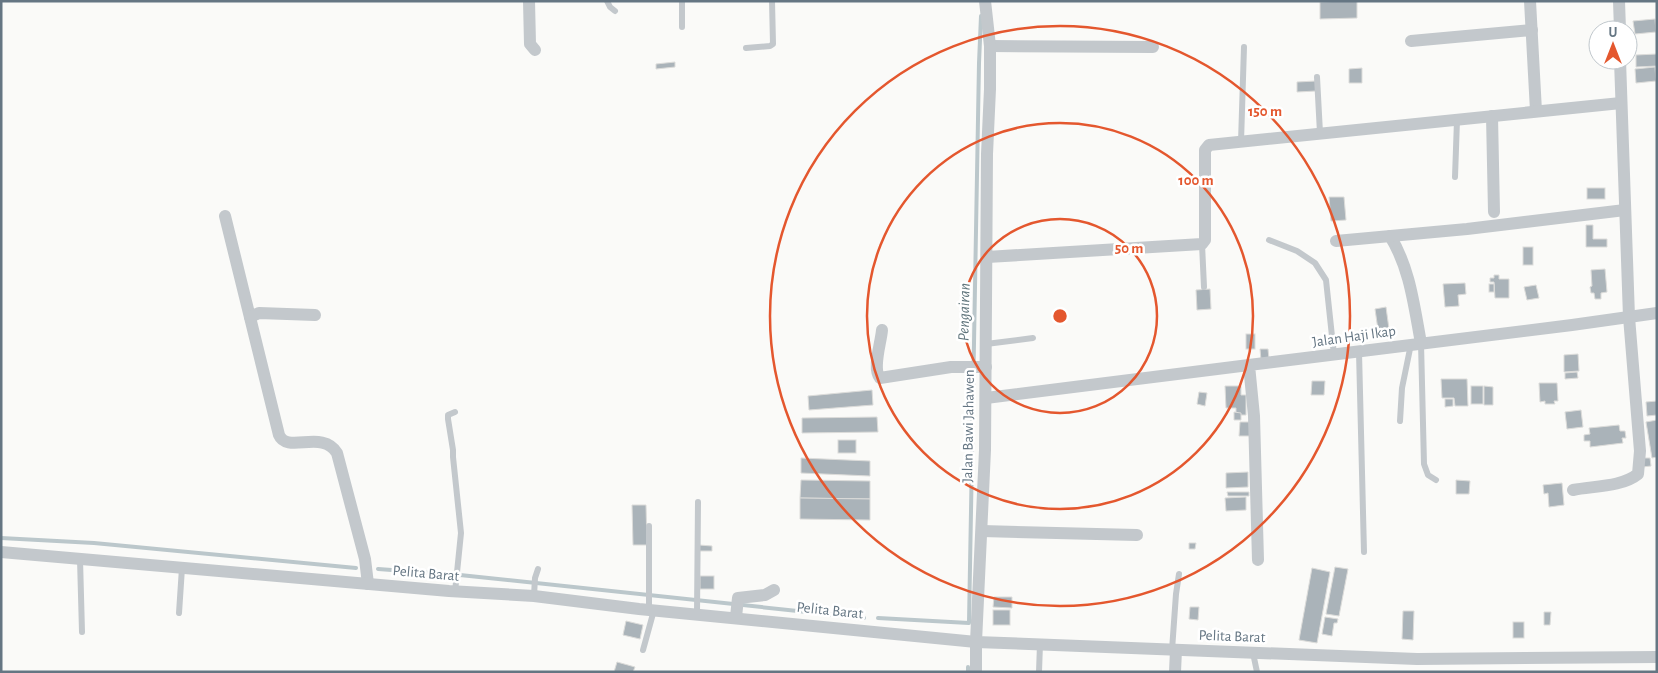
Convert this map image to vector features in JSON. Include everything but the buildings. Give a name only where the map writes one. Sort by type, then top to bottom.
[{"type":"street","points":[[529,1],[530,44],[535,50]]},
{"type":"street","name":"Jalan Bawi Jahawen","points":[[976,672],[986,398],[987,154],[990,46],[985,1]]},
{"type":"street","points":[[1530,1],[1536,111]]},
{"type":"street","points":[[1619,1],[1620,20]]},
{"type":"street","points":[[1411,41],[1532,30]]},
{"type":"street","points":[[990,46],[1153,47]]},
{"type":"street","points":[[1573,490],[1620,482],[1631,479],[1638,474],[1640,451],[1629,317],[1620,70]]},
{"type":"street","points":[[987,257],[1202,244],[1205,240],[1205,148],[1209,145],[1621,103]]},
{"type":"street","points":[[1492,116],[1494,212]]},
{"type":"street","points":[[1336,241],[1625,210]]},
{"type":"street","points":[[225,216],[280,439],[286,442],[329,443],[337,453],[365,559],[368,584]]},
{"type":"street","points":[[1390,236],[1396,246],[1406,273],[1416,344]]},
{"type":"street","name":"Jalan Haji Ikap","points":[[986,398],[1358,352],[1657,312]]},
{"type":"street","points":[[250,316],[259,313],[314,315]]},
{"type":"street","points":[[882,330],[876,368],[880,378],[951,367],[986,367]]},
{"type":"street","points":[[1249,365],[1254,416],[1258,560]]},
{"type":"street","points":[[982,531],[1137,535]]},
{"type":"street","name":"Pelita Barat","points":[[1,552],[455,592],[534,596],[652,610],[976,642],[1253,653],[1417,665],[1657,657]]},
{"type":"street","points":[[736,617],[738,598],[765,596],[774,590]]},
{"type":"street","points":[[1174,650],[1175,672]]},
{"type":"lane","points":[[608,1],[610,7],[615,11]]},
{"type":"lane","points":[[682,1],[682,27]]},
{"type":"lane","points":[[746,48],[770,46],[773,44],[772,1]]},
{"type":"lane","points":[[1242,142],[1244,47]]},
{"type":"lane","points":[[1317,77],[1320,134]]},
{"type":"lane","points":[[1455,177],[1457,120]]},
{"type":"lane","points":[[1269,240],[1297,251],[1315,264],[1326,280],[1334,355]]},
{"type":"lane","points":[[1202,244],[1204,287]]},
{"type":"lane","points":[[986,344],[1033,338]]},
{"type":"lane","points":[[1400,421],[1402,388],[1416,344]]},
{"type":"lane","points":[[1416,344],[1424,464],[1428,476],[1436,480]]},
{"type":"lane","points":[[1358,352],[1364,552]]},
{"type":"lane","points":[[455,412],[448,415],[461,533],[455,592]]},
{"type":"lane","points":[[697,614],[698,502]]},
{"type":"lane","points":[[643,650],[652,610],[649,526]]},
{"type":"lane","points":[[80,559],[82,632]]},
{"type":"lane","points":[[179,613],[182,568]]},
{"type":"lane","points":[[534,596],[535,578],[538,569]]},
{"type":"lane","points":[[1174,650],[1176,594],[1179,574]]},
{"type":"lane","points":[[1039,672],[1040,644]]},
{"type":"lane","points":[[1253,653],[1257,672]]},
{"type":"waterway","name":"Pengairan","points":[[878,618],[969,623],[981,16]]},
{"type":"waterway","points":[[1,538],[94,543],[356,568]]},
{"type":"waterway","points":[[378,569],[460,575],[864,618]]},
{"type":"waterway","name":"Pengairan","points":[[968,667],[968,672]]}]
